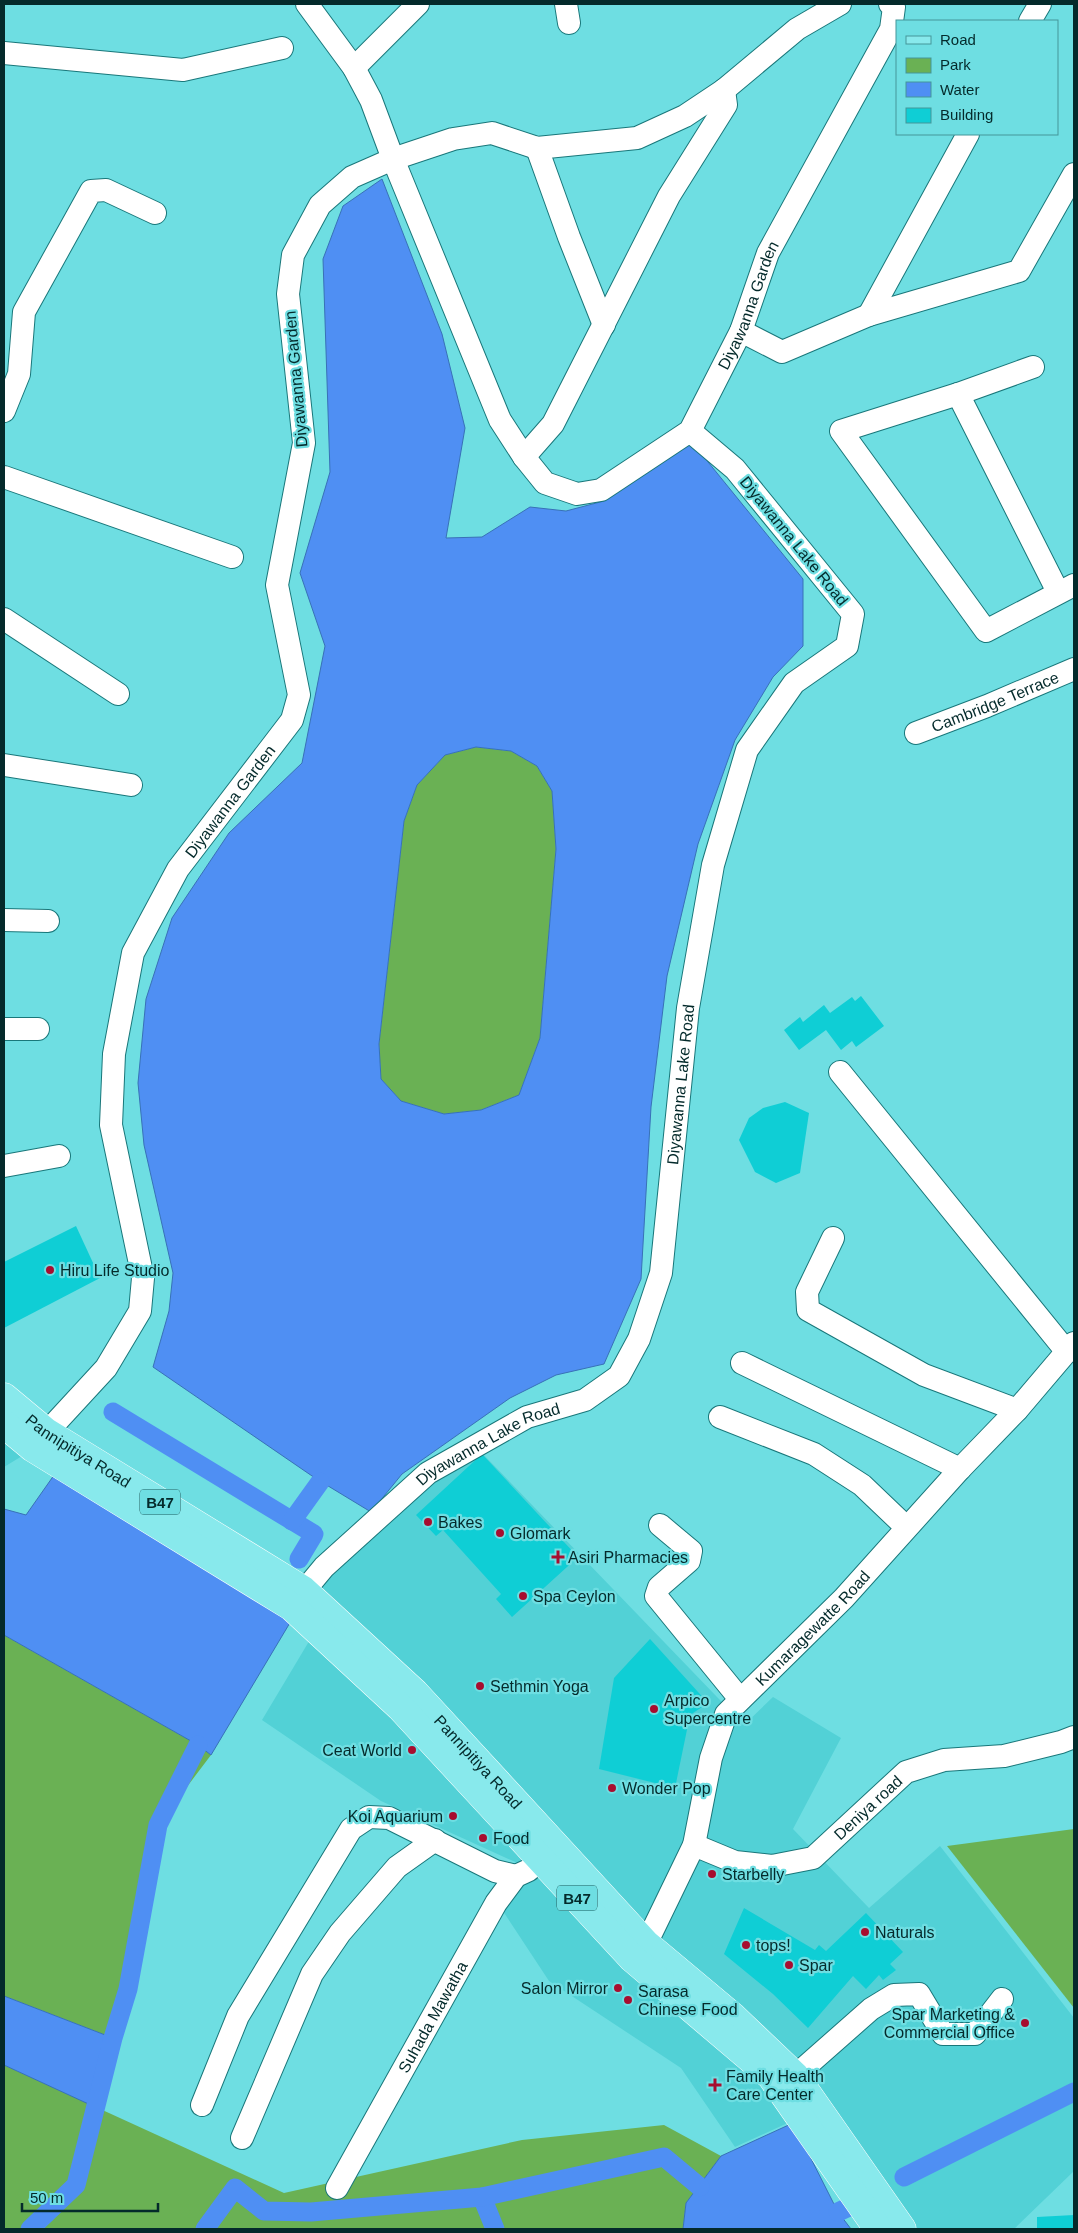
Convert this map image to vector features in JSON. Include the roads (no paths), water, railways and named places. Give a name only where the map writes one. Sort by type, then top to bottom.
[{"type":"main road","name":"Pannipitiya Road","points":[[4,1397],[39,1440]]},
{"type":"main road","name":"Pannipitiya Road","points":[[4,1424],[39,1440],[298,1599],[416,1693],[639,1951],[732,2016],[795,2076],[902,2229]]},
{"type":"main road","name":"Pannipitiya Road","points":[[298,1599],[544,1862],[771,2076],[878,2229]]},
{"type":"street","points":[[307,4],[354,68],[371,100],[393,159]]},
{"type":"street","points":[[354,68],[418,4]]},
{"type":"street","name":"Diyawanna Garden","points":[[39,1440],[106,1368],[140,1311],[143,1278],[111,1125],[114,1054],[132,953],[178,869],[292,720],[300,695],[277,585],[304,443],[288,294],[293,255],[320,205],[352,177],[393,159],[453,139],[492,133],[538,148],[637,138],[685,116],[724,90],[797,29],[840,4]]},
{"type":"street","name":"Diyawanna Garden","points":[[393,159],[500,420],[524,457],[545,483],[577,494],[601,490],[690,430],[741,331],[768,252],[891,29],[894,7],[890,4]]},
{"type":"street","points":[[1031,20],[1040,4]]},
{"type":"street","points":[[4,53],[183,70],[282,48]]},
{"type":"street","points":[[524,457],[553,424],[670,196],[726,105],[724,90]]},
{"type":"street","points":[[868,315],[967,135]]},
{"type":"street","points":[[538,148],[569,237],[604,325]]},
{"type":"street","points":[[741,331],[782,352],[868,315],[1019,271],[1074,174]]},
{"type":"street","points":[[4,411],[19,374],[24,312],[91,191],[106,190],[155,213]]},
{"type":"street","points":[[958,394],[1066,588],[986,631],[841,431],[958,394],[1033,367]]},
{"type":"street","name":"Diyawanna Lake Road","points":[[298,1599],[331,1561],[428,1473],[527,1417],[585,1400],[619,1376],[639,1339],[661,1274],[688,1008],[713,865],[747,750],[794,683],[847,646],[853,614],[735,469],[690,430]]},
{"type":"street","points":[[4,477],[232,557]]},
{"type":"street","points":[[4,619],[118,694]]},
{"type":"street","name":"Cambridge Terrace","points":[[916,732],[987,706],[1074,669]]},
{"type":"street","points":[[4,766],[131,784]]},
{"type":"street","points":[[4,920],[48,921]]},
{"type":"street","points":[[4,1029],[38,1029]]},
{"type":"street","points":[[840,1072],[1071,1347]]},
{"type":"street","points":[[4,1166],[59,1156]]},
{"type":"street","points":[[833,1238],[807,1292],[808,1310],[924,1375],[1017,1410]]},
{"type":"street","name":"Kumaragewatte Road","points":[[639,1951],[694,1846],[711,1758],[726,1714],[844,1598],[906,1527],[1017,1410],[1071,1347]]},
{"type":"street","points":[[742,1363],[960,1469]]},
{"type":"street","points":[[720,1416],[814,1454],[862,1485],[906,1527]]},
{"type":"street","points":[[660,1525],[691,1552],[689,1562],[659,1586],[656,1596],[740,1700]]},
{"type":"street","name":"Deniya road","points":[[694,1846],[735,1862],[772,1866],[813,1858],[906,1772],[944,1760],[1004,1756],[1074,1737]]},
{"type":"street","points":[[202,2105],[238,2016],[352,1829],[369,1817],[389,1818],[495,1870],[516,1876]]},
{"type":"street","points":[[242,2138],[312,1974],[340,1932],[397,1867],[435,1840]]},
{"type":"street","name":"Suhada Mawatha","points":[[338,2188],[496,1903],[516,1876],[544,1862]]},
{"type":"street","points":[[795,2076],[871,2009],[894,1995],[919,1994],[943,2034],[975,2034],[1002,1999]]},
{"type":"water","points":[[382,179],[442,334],[465,428],[446,538],[482,537],[530,507],[566,511],[604,501],[691,441],[803,579],[803,646],[773,677],[735,740],[698,844],[667,976],[651,1107],[641,1279],[604,1364],[556,1375],[510,1398],[402,1474],[371,1512],[315,1478],[153,1367],[169,1311],[173,1273],[144,1145],[138,1083],[146,999],[172,918],[229,833],[302,763],[325,646],[300,573],[330,472],[323,259],[343,206]],"holes":[[[476,747],[511,751],[537,766],[552,791],[556,849],[540,1038],[519,1095],[481,1110],[444,1114],[401,1101],[381,1079],[379,1044],[404,821],[417,785],[445,755]]]},
{"type":"water","points":[[59,1468],[294,1616],[211,1755],[198,1745],[4,1635],[4,1509],[26,1515]]},
{"type":"water","points":[[4,1996],[113,2038],[95,2107],[4,2065]]},
{"type":"water","points":[[793,2123],[838,2212],[851,2229],[683,2229],[686,2203],[721,2156]]},
{"type":"waterway","points":[[113,1412],[314,1534],[299,1559]]},
{"type":"waterway","points":[[292,1521],[320,1482]]},
{"type":"waterway","points":[[30,2229],[76,2185],[113,2038],[128,1989],[158,1825],[198,1745]]},
{"type":"waterway","points":[[904,2177],[1074,2092]]},
{"type":"waterway","points":[[205,2229],[235,2188],[264,2211],[311,2212],[482,2197],[664,2157],[700,2187]]},
{"type":"waterway","points":[[482,2197],[495,2229]]},
{"type":"waterway","points":[[838,2212],[851,2206]]},
{"type":"place","name":"Hiru Life Studio","points":[[50,1270]]},
{"type":"place","name":"Bakes","points":[[428,1522]]},
{"type":"place","name":"Glomark","points":[[500,1533]]},
{"type":"place","name":"Asiri Pharmacies","points":[[558,1557]]},
{"type":"place","name":"Spa Ceylon","points":[[523,1596]]},
{"type":"place","name":"Sethmin Yoga","points":[[480,1686]]},
{"type":"place","name":"Arpico Supercentre","points":[[654,1709]]},
{"type":"place","name":"Ceat World","points":[[412,1750]]},
{"type":"place","name":"Wonder Pop","points":[[612,1788]]},
{"type":"place","name":"Koi Aquarium","points":[[453,1816]]},
{"type":"place","name":"Food","points":[[483,1838]]},
{"type":"place","name":"Starbelly","points":[[712,1874]]},
{"type":"place","name":"Naturals","points":[[865,1932]]},
{"type":"place","name":"tops!","points":[[746,1945]]},
{"type":"place","name":"Spar","points":[[789,1965]]},
{"type":"place","name":"Salon Mirror","points":[[618,1988]]},
{"type":"place","name":"Sarasa Chinese Food","points":[[628,2000]]},
{"type":"place","name":"Spar Marketing & Commercial Office","points":[[1025,2023]]},
{"type":"place","name":"Family Health Care Center","points":[[715,2085]]}]
